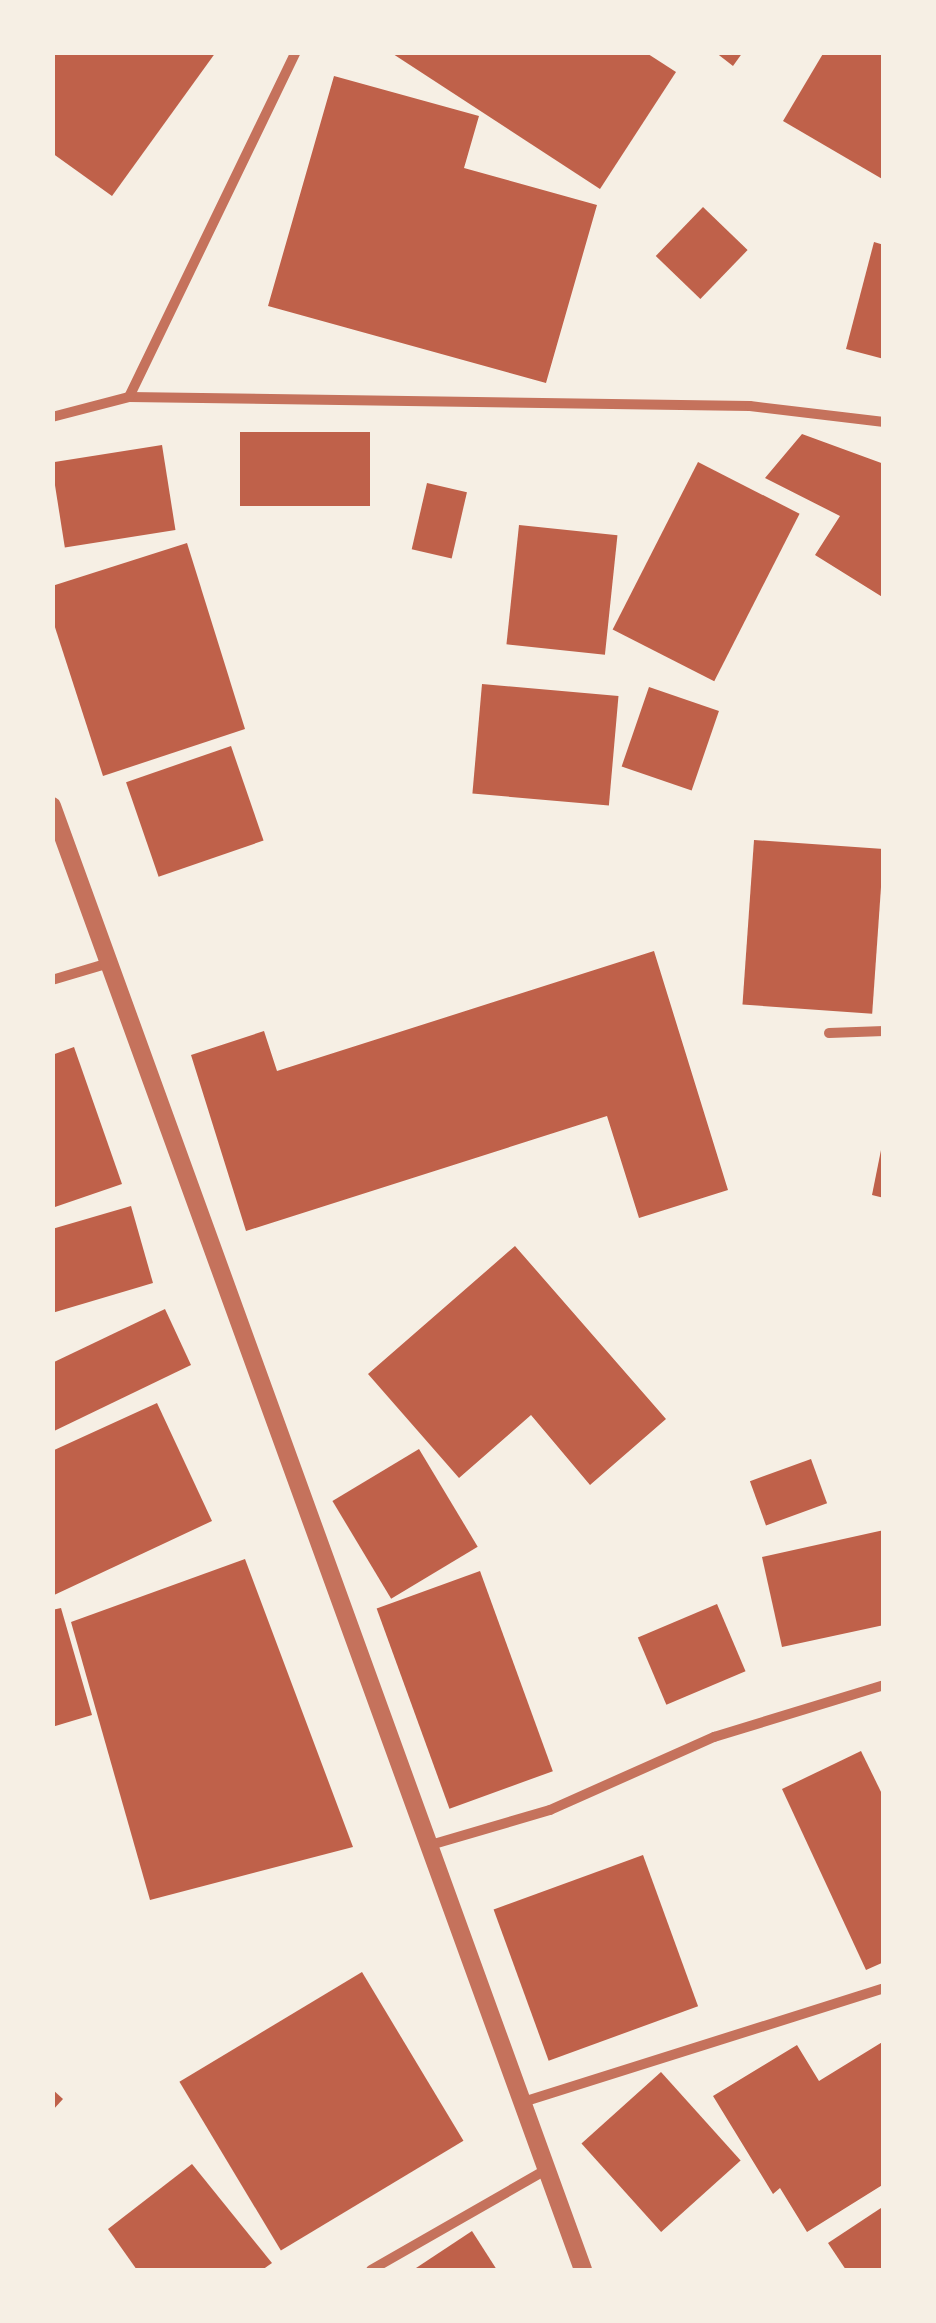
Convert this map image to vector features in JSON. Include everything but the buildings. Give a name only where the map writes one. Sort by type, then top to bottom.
[{"type":"street","points":[[129,397],[296,52]]},
{"type":"street","points":[[52,416],[129,397],[730,406],[884,422]]},
{"type":"street","points":[[52,806],[426,1847],[583,2270]]},
{"type":"street","points":[[52,980],[109,963]]},
{"type":"street","points":[[829,1033],[884,1031]]},
{"type":"street","points":[[426,1847],[550,1810],[714,1737],[884,1685]]},
{"type":"street","points":[[523,2102],[884,1988]]},
{"type":"street","points":[[371,2270],[546,2170]]}]
